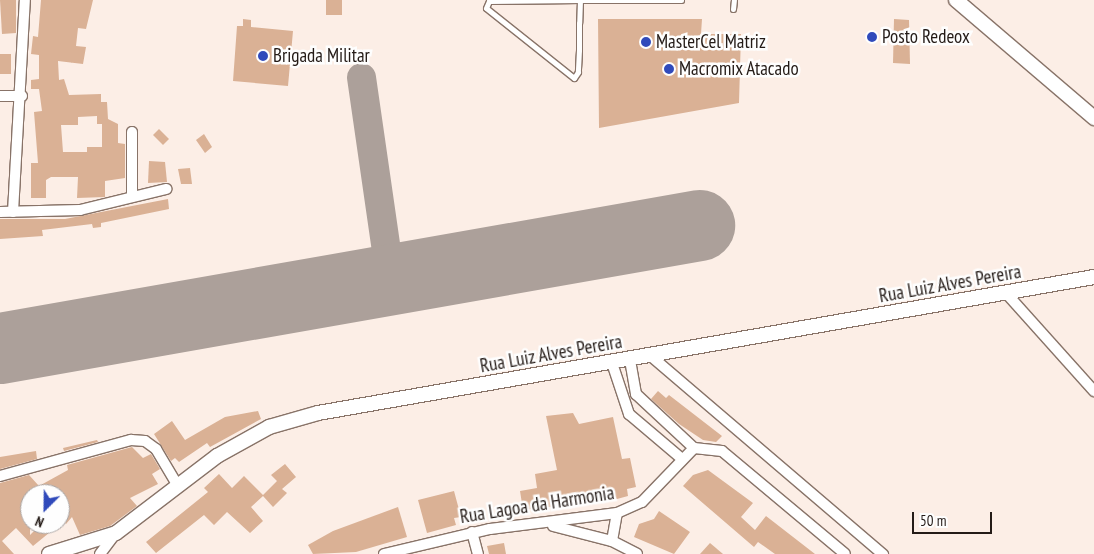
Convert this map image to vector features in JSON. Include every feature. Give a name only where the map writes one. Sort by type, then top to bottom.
[{"type":"street","points":[[13,212],[22,96],[25,0]]},
{"type":"street","points":[[956,0],[1094,118]]},
{"type":"street","points":[[0,96],[22,96]]},
{"type":"street","points":[[132,132],[132,197]]},
{"type":"street","points":[[0,212],[80,210],[166,189]]},
{"type":"street","name":"Rua Luiz Alves Pereira","points":[[49,554],[116,534],[217,456],[270,427],[318,413],[652,357],[1094,277]]},
{"type":"street","points":[[1006,293],[1094,391]]},
{"type":"street","points":[[652,357],[884,554]]},
{"type":"street","points":[[630,360],[636,394],[657,418],[694,448],[722,451],[845,554]]},
{"type":"street","points":[[612,363],[622,403],[647,430],[682,459]]},
{"type":"street","points":[[622,403],[636,394]]},
{"type":"street","points":[[647,430],[657,418]]},
{"type":"street","points":[[0,476],[131,440],[145,441],[156,449],[178,486]]},
{"type":"street","name":"Rua Lagoa da Harmonia","points":[[384,554],[472,532],[545,524],[617,513],[642,502],[694,448]]},
{"type":"street","points":[[612,540],[617,513]]},
{"type":"street","points":[[545,524],[612,540],[637,554]]},
{"type":"street","points":[[472,532],[478,554]]},
{"type":"street","points":[[100,554],[116,534]]},
{"type":"lane","points":[[580,0],[578,72],[574,78],[486,8],[489,1],[580,0],[680,0]]},
{"type":"lane","points":[[733,9],[734,0]]},
{"type":"building","points":[[0,0],[16,0],[16,33],[2,34]]},
{"type":"building","points":[[41,0],[93,0],[86,29],[78,28],[76,46],[86,47],[83,64],[58,61],[59,80],[64,79],[69,95],[101,94],[101,102],[107,102],[108,119],[118,124],[118,143],[125,144],[125,178],[105,181],[105,197],[77,198],[78,177],[51,177],[46,180],[46,198],[31,198],[31,163],[38,163],[34,112],[42,111],[39,89],[31,89],[31,80],[39,79],[39,55],[31,54],[33,36],[38,37]],"holes":[[[97,116],[97,124],[102,124],[102,147],[87,147],[87,152],[63,152],[61,125],[78,125],[78,117]]]},
{"type":"building","points":[[326,0],[342,0],[342,15],[326,15]]},
{"type":"building","name":"Brigada Militar","points":[[243,19],[251,20],[251,27],[293,31],[288,86],[233,81],[237,26],[243,26]]},
{"type":"building","name":"Macromix Atacado","points":[[598,19],[702,19],[701,34],[741,34],[739,103],[599,128]]},
{"type":"building","points":[[894,19],[909,20],[910,64],[893,63]]},
{"type":"building","points":[[0,54],[11,54],[11,74],[0,74]]},
{"type":"building","points":[[159,129],[169,139],[163,145],[153,135]]},
{"type":"building","points":[[204,134],[212,147],[205,153],[196,140]]},
{"type":"building","points":[[149,161],[165,162],[167,182],[148,183]]},
{"type":"building","points":[[190,168],[192,184],[181,184],[178,169]]},
{"type":"building","points":[[168,199],[169,209],[101,223],[101,227],[93,228],[92,224],[42,230],[43,236],[0,239],[0,219],[65,219]]},
{"type":"building","points":[[658,391],[666,398],[669,395],[722,436],[716,442],[703,440],[679,424],[651,399]]},
{"type":"building","points":[[258,411],[261,419],[210,447],[207,443],[179,462],[175,458],[171,461],[154,434],[172,421],[185,440],[225,417]]},
{"type":"building","points":[[573,413],[579,424],[613,417],[622,459],[630,458],[636,487],[627,489],[628,496],[617,499],[523,510],[520,491],[537,488],[535,474],[557,470],[546,416]]},
{"type":"building","points":[[97,440],[98,442],[64,451],[63,448]]},
{"type":"building","points":[[132,447],[143,458],[151,454],[160,469],[152,474],[158,484],[130,498],[137,506],[110,526],[80,535],[72,517],[70,519],[70,484],[43,484],[68,470],[67,465]]},
{"type":"building","points":[[36,451],[37,459],[0,469],[0,457]]},
{"type":"building","points":[[285,464],[296,477],[282,489],[287,493],[273,507],[263,496],[251,507],[263,521],[250,533],[227,512],[214,525],[204,515],[156,553],[146,542],[208,492],[204,488],[219,474],[232,488],[244,476],[263,495],[277,481],[271,475]]},
{"type":"building","points":[[708,470],[753,503],[741,517],[755,530],[766,516],[815,554],[775,554],[758,542],[754,547],[683,486],[693,475]]},
{"type":"building","points":[[29,475],[37,484],[20,484],[20,532],[16,528],[2,541],[14,554],[0,554],[0,483]]},
{"type":"building","points":[[454,491],[461,517],[454,518],[456,525],[427,533],[418,500]]},
{"type":"building","points":[[398,507],[407,537],[356,552],[313,554],[308,545],[333,531]]},
{"type":"building","points":[[659,511],[690,532],[674,554],[634,537],[639,524],[654,519]]},
{"type":"building","points":[[22,534],[48,534],[33,546]]},
{"type":"building","points":[[504,543],[506,554],[489,554],[487,546]]},
{"type":"building","points":[[710,543],[723,554],[700,554]]},
{"type":"taxiway","points":[[361,77],[390,279]]},
{"type":"runway","points":[[0,348],[699,225]]},
{"type":"place","name":"Posto Redeox","points":[[872,37]]},
{"type":"place","name":"MasterCel Matriz","points":[[646,42]]},
{"type":"place","name":"Brigada Militar","points":[[263,56]]},
{"type":"place","name":"Macromix Atacado","points":[[669,69]]}]
